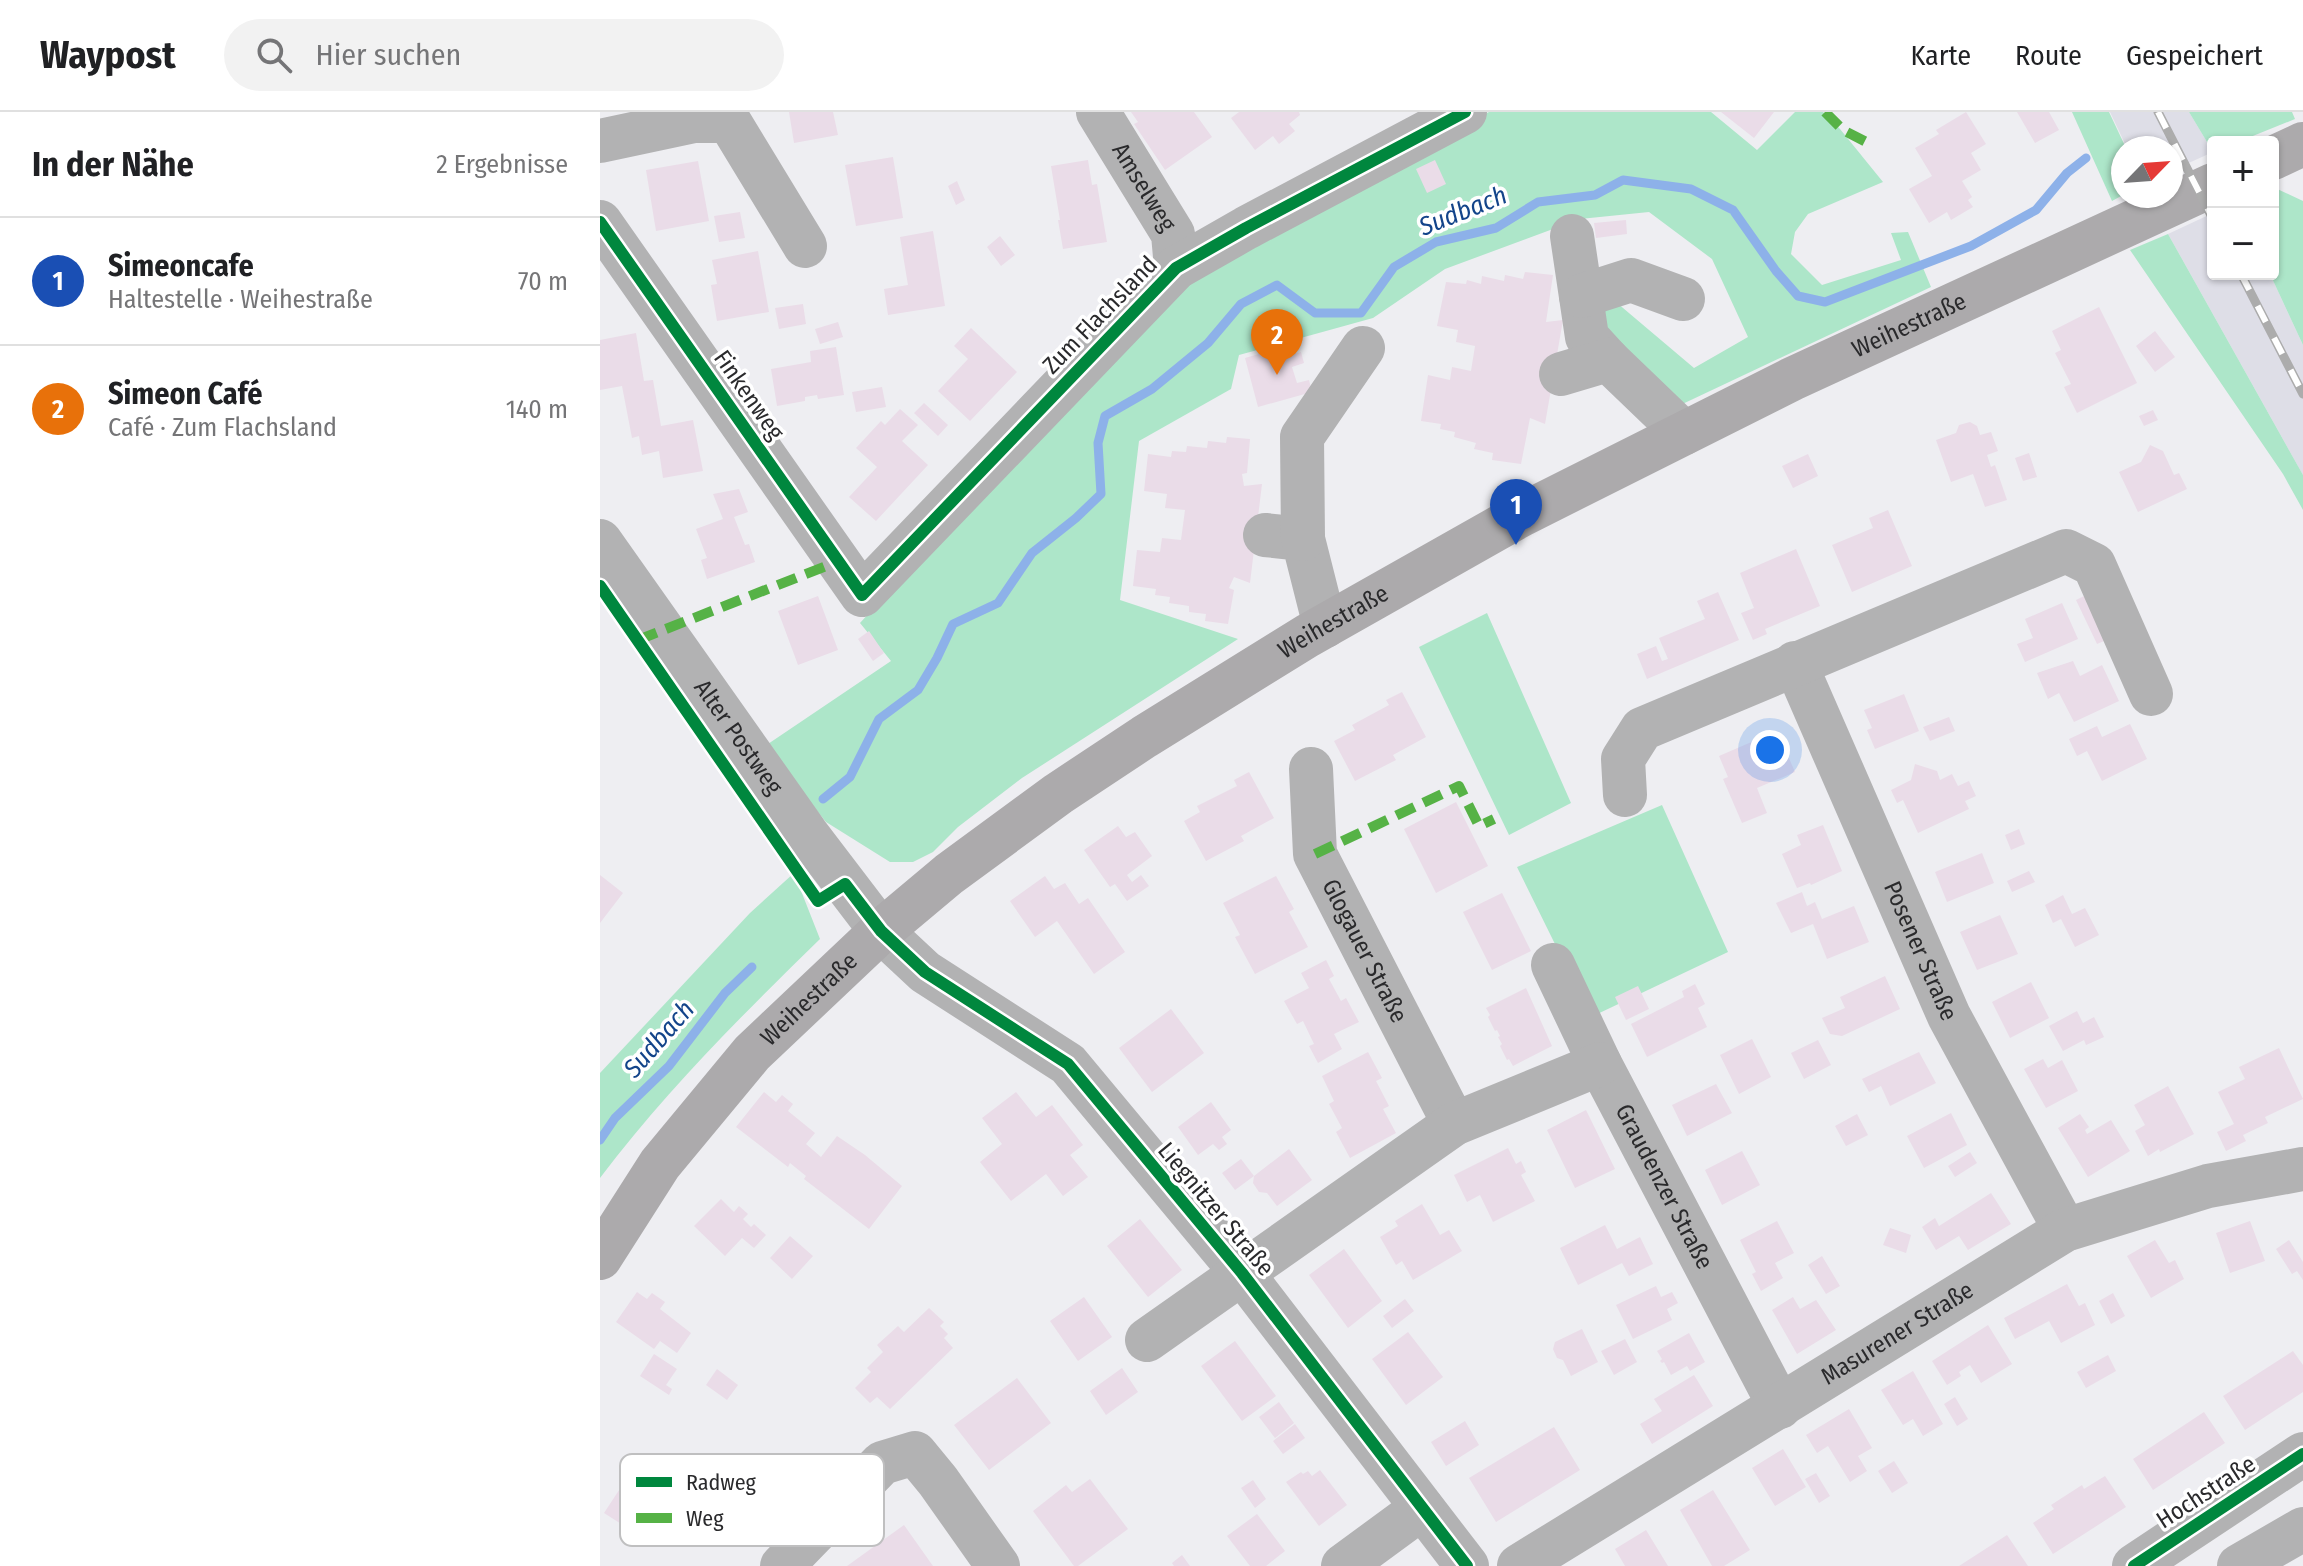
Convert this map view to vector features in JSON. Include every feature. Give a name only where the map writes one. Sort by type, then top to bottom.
[{"type":"main road","points":[[2279,155],[2303,144]]},
{"type":"main road","name":"Weihestraße","points":[[600,1258],[660,1164],[752,1053],[881,931],[949,874],[1058,794],[1144,737],[1325,626],[1489,532],[1806,372],[2207,188]]},
{"type":"street","name":"Amselweg","points":[[1098,112],[1173,234],[1176,268]]},
{"type":"street","name":"Zum Flachsland","points":[[862,595],[1176,268],[1465,112]]},
{"type":"street","points":[[600,141],[694,121],[729,121],[805,246]]},
{"type":"street","name":"Finkenweg","points":[[600,222],[862,595]]},
{"type":"street","points":[[1572,236],[1587,337],[1684,433]]},
{"type":"street","points":[[1581,296],[1631,280],[1683,299]]},
{"type":"street","points":[[1325,626],[1284,537],[1302,437],[1363,348]]},
{"type":"street","points":[[1561,374],[1608,360]]},
{"type":"street","name":"Alter Postweg","points":[[600,541],[807,834],[881,931]]},
{"type":"street","points":[[1625,795],[1623,759],[1642,729],[2066,551],[2094,565],[2151,694]]},
{"type":"street","name":"Posener Straße","points":[[1795,663],[1949,1016],[2065,1230]]},
{"type":"street","name":"Glogauer Straße","points":[[1311,769],[1315,854],[1454,1124]]},
{"type":"street","name":"Liegnitzer Straße","points":[[881,931],[925,972],[1068,1064],[1242,1273],[1467,1566]]},
{"type":"street","name":"Graudenzer Straße","points":[[1553,965],[1600,1064],[1780,1407]]},
{"type":"street","points":[[1147,1340],[1454,1124],[1600,1064]]},
{"type":"street","name":"Masurener Straße","points":[[1519,1566],[2065,1230],[2208,1186],[2303,1169]]},
{"type":"street","points":[[884,1462],[915,1453],[998,1566]]},
{"type":"street","name":"Hochstraße","points":[[2134,1566],[2303,1454]]},
{"type":"street","points":[[1343,1566],[1422,1508]]},
{"type":"street","points":[[2239,1566],[2303,1529]]},
{"type":"street","points":[[782,1566],[801,1546]]},
{"type":"shaded area","points":[[2110,112],[2189,112],[2207,142],[2207,155],[2183,166],[2183,136],[2121,136]]},
{"type":"shaded area","points":[[2207,216],[2207,280],[2273,280],[2303,345],[2303,475],[2168,234]]},
{"type":"green space","points":[[1489,112],[1711,112],[1757,150],[1795,112],[1823,112],[1883,182],[1808,214],[1795,232],[1791,254],[1822,285],[1901,260],[1891,233],[1908,232],[1931,287],[1674,408],[1594,332],[1610,297],[1694,368],[1748,337],[1712,259],[1649,212],[1580,219],[1445,269],[1373,318],[1239,355],[1231,389],[1139,441],[1120,600],[1238,639],[1022,778],[958,827],[933,852],[913,862],[890,862],[826,822],[765,746],[891,661],[860,623],[1177,278]]},
{"type":"green space","points":[[2072,112],[2109,112],[2120,136],[2111,136],[2111,199]]},
{"type":"green space","points":[[2189,112],[2292,112],[2295,119],[2253,136],[2207,136],[2207,142]]},
{"type":"green space","points":[[2279,190],[2303,201],[2303,345],[2273,280],[2279,280]]},
{"type":"green space","points":[[2168,234],[2303,475],[2303,510],[2283,474],[2130,250]]},
{"type":"green space","points":[[1487,613],[1571,803],[1509,835],[1419,647]]},
{"type":"green space","points":[[1662,805],[1728,952],[1591,1017],[1517,867]]},
{"type":"green space","points":[[794,873],[820,939],[678,1084],[600,1178],[600,1073],[750,913]]},
{"type":"building","points":[[789,112],[833,112],[838,135],[794,143]]},
{"type":"building","points":[[1131,112],[1194,112],[1212,137],[1165,170],[1134,124],[1138,122]]},
{"type":"building","points":[[1239,112],[1299,112],[1300,115],[1289,124],[1295,131],[1279,144],[1273,136],[1255,150],[1231,118]]},
{"type":"building","points":[[1721,112],[1774,112],[1754,138]]},
{"type":"building","points":[[1966,112],[1986,144],[1971,153],[1981,170],[1962,181],[1972,197],[1968,200],[1973,207],[1951,220],[1947,212],[1929,223],[1909,189],[1932,176],[1915,148],[1939,134],[1936,130]]},
{"type":"building","points":[[2017,112],[2049,112],[2059,130],[2035,143]]},
{"type":"building","points":[[893,157],[903,218],[856,226],[845,165]]},
{"type":"building","points":[[1088,160],[1092,185],[1097,184],[1107,242],[1063,249],[1051,166]]},
{"type":"building","points":[[1435,160],[1446,184],[1427,193],[1416,169]]},
{"type":"building","points":[[698,161],[709,221],[656,231],[646,170]]},
{"type":"building","points":[[957,181],[965,200],[956,205],[948,186]]},
{"type":"building","points":[[740,212],[745,238],[719,242],[714,216]]},
{"type":"building","points":[[1626,220],[1627,234],[1596,238],[1594,223]]},
{"type":"building","points":[[933,231],[945,306],[888,315],[884,289],[908,285],[900,237]]},
{"type":"building","points":[[1000,236],[1015,255],[1001,266],[987,247]]},
{"type":"building","points":[[758,251],[769,312],[717,321],[711,285],[717,284],[712,260]]},
{"type":"building","points":[[1525,272],[1553,275],[1546,322],[1563,320],[1545,424],[1530,418],[1521,464],[1492,460],[1493,453],[1474,449],[1476,443],[1454,437],[1455,432],[1440,429],[1441,424],[1421,421],[1428,375],[1450,380],[1452,367],[1471,371],[1475,346],[1456,342],[1458,330],[1437,326],[1446,282],[1466,284],[1467,280],[1481,284],[1482,276],[1504,281],[1505,275],[1523,279]]},
{"type":"building","points":[[803,304],[806,324],[779,329],[775,308]]},
{"type":"building","points":[[2099,307],[2137,383],[2077,413],[2064,387],[2071,384],[2055,353],[2061,350],[2052,331]]},
{"type":"building","points":[[838,322],[843,337],[820,344],[815,329]]},
{"type":"building","points":[[971,328],[1017,372],[970,421],[938,391],[968,359],[954,346]]},
{"type":"building","points":[[2155,331],[2175,357],[2155,372],[2136,346]]},
{"type":"building","points":[[636,333],[644,381],[653,380],[661,426],[693,420],[703,471],[663,478],[659,451],[642,455],[639,436],[632,438],[622,386],[600,390],[600,340]]},
{"type":"building","points":[[1287,346],[1289,356],[1301,352],[1304,363],[1292,367],[1297,383],[1309,380],[1312,392],[1258,407],[1245,358]]},
{"type":"building","points":[[836,347],[844,395],[818,399],[817,395],[805,397],[805,401],[777,406],[771,369],[811,362],[810,351]]},
{"type":"building","points":[[882,387],[886,407],[856,412],[852,392]]},
{"type":"building","points":[[924,403],[948,425],[938,436],[914,413]]},
{"type":"building","points":[[900,409],[918,425],[902,441],[928,465],[876,521],[849,497],[877,467],[856,448],[881,421],[885,425]]},
{"type":"building","points":[[2153,410],[2158,420],[2144,426],[2139,416]]},
{"type":"building","points":[[1970,422],[1977,426],[1980,435],[1991,432],[1998,451],[1987,455],[1991,467],[1995,465],[2007,500],[1985,507],[1973,474],[1951,482],[1936,440],[1956,433],[1959,425]]},
{"type":"building","points":[[1227,437],[1250,439],[1247,473],[1242,474],[1244,486],[1262,484],[1250,583],[1234,577],[1229,588],[1234,590],[1228,624],[1205,621],[1206,614],[1189,612],[1189,606],[1169,603],[1170,597],[1155,595],[1156,589],[1133,586],[1137,550],[1160,552],[1162,538],[1181,540],[1185,510],[1165,508],[1167,494],[1144,491],[1148,454],[1171,457],[1172,451],[1186,452],[1187,446],[1207,448],[1208,441],[1226,443]]},
{"type":"building","points":[[2150,445],[2163,451],[2174,475],[2179,473],[2187,489],[2138,512],[2119,472],[2141,462]]},
{"type":"building","points":[[2029,453],[2037,477],[2023,481],[2015,458]]},
{"type":"building","points":[[1808,454],[1818,476],[1793,488],[1782,466]]},
{"type":"building","points":[[739,489],[748,512],[734,517],[755,562],[707,579],[701,560],[707,558],[696,529],[723,519],[713,494]]},
{"type":"building","points":[[1888,510],[1912,566],[1852,592],[1832,545],[1873,528],[1869,518]]},
{"type":"building","points":[[1796,549],[1820,606],[1765,629],[1767,634],[1753,640],[1741,613],[1754,608],[1740,573]]},
{"type":"building","points":[[1718,592],[1739,640],[1647,679],[1637,654],[1656,646],[1662,661],[1668,659],[1659,638],[1705,619],[1697,601]]},
{"type":"building","points":[[2090,593],[2111,638],[2097,644],[2076,600]]},
{"type":"building","points":[[818,596],[838,650],[798,665],[778,611]]},
{"type":"building","points":[[2062,603],[2078,639],[2025,662],[2017,644],[2033,638],[2025,619]]},
{"type":"building","points":[[869,631],[884,653],[873,661],[858,639]]},
{"type":"building","points":[[2073,661],[2080,676],[2102,665],[2119,701],[2074,722],[2059,693],[2048,699],[2037,673]]},
{"type":"building","points":[[1402,692],[1426,737],[1393,755],[1396,760],[1355,781],[1334,741],[1355,730],[1352,725],[1389,705],[1386,700]]},
{"type":"building","points":[[1904,694],[1919,731],[1875,749],[1867,730],[1872,728],[1864,710]]},
{"type":"building","points":[[1949,717],[1955,731],[1930,741],[1923,727]]},
{"type":"building","points":[[2130,724],[2147,759],[2102,781],[2087,751],[2077,756],[2069,739],[2097,726],[2102,737]]},
{"type":"building","points":[[1777,731],[1795,772],[1757,788],[1767,813],[1742,823],[1723,779],[1728,777],[1719,756]]},
{"type":"building","points":[[1915,764],[1937,771],[1940,780],[1952,774],[1958,786],[1969,781],[1976,796],[1965,801],[1969,809],[1918,833],[1903,800],[1897,803],[1891,790],[1911,780]]},
{"type":"building","points":[[1249,772],[1274,818],[1241,836],[1244,841],[1206,861],[1184,821],[1200,812],[1197,806],[1237,786],[1234,780]]},
{"type":"building","points":[[1456,802],[1488,866],[1436,893],[1404,829]]},
{"type":"building","points":[[1823,825],[1842,871],[1797,888],[1782,854],[1801,845],[1797,835]]},
{"type":"building","points":[[1118,826],[1126,837],[1135,832],[1152,856],[1127,875],[1132,882],[1141,875],[1149,886],[1127,901],[1115,884],[1110,887],[1084,850]]},
{"type":"building","points":[[2019,829],[2025,844],[2011,850],[2005,835]]},
{"type":"building","points":[[1982,853],[1994,883],[1947,902],[1935,872]]},
{"type":"building","points":[[2029,871],[2035,882],[2012,892],[2007,881]]},
{"type":"building","points":[[600,875],[623,893],[600,923]]},
{"type":"building","points":[[1045,876],[1054,889],[1065,883],[1079,904],[1088,898],[1125,952],[1094,974],[1057,921],[1035,937],[1010,901]]},
{"type":"building","points":[[1276,876],[1294,909],[1289,912],[1308,947],[1255,974],[1235,937],[1240,935],[1223,903]]},
{"type":"building","points":[[1802,892],[1807,906],[1815,902],[1822,919],[1854,906],[1869,942],[1827,959],[1813,924],[1791,933],[1776,903]]},
{"type":"building","points":[[1502,893],[1531,951],[1492,970],[1463,912]]},
{"type":"building","points":[[2063,895],[2072,914],[2085,908],[2099,935],[2075,947],[2061,919],[2053,923],[2045,905]]},
{"type":"building","points":[[2000,915],[2018,954],[1977,970],[1960,932]]},
{"type":"building","points":[[1326,960],[1334,976],[1329,979],[1341,1001],[1346,998],[1359,1022],[1334,1034],[1342,1049],[1318,1063],[1309,1046],[1314,1044],[1303,1021],[1297,1024],[1284,1001],[1309,988],[1301,973]]},
{"type":"building","points":[[1885,976],[1900,1009],[1842,1036],[1830,1034],[1822,1018],[1845,1008],[1840,997]]},
{"type":"building","points":[[2031,982],[2049,1018],[2010,1038],[1992,1002]]},
{"type":"building","points":[[1695,984],[1705,1004],[1698,1008],[1707,1027],[1647,1057],[1631,1024],[1684,997],[1682,991]]},
{"type":"building","points":[[1638,986],[1649,1009],[1626,1020],[1615,997]]},
{"type":"building","points":[[1526,988],[1552,1046],[1513,1066],[1500,1046],[1500,1036],[1486,1008]]},
{"type":"building","points":[[1171,1009],[1204,1053],[1152,1092],[1119,1048]]},
{"type":"building","points":[[2077,1011],[2083,1023],[2094,1017],[2104,1037],[2086,1045],[2084,1040],[2063,1051],[2049,1026]]},
{"type":"building","points":[[1752,1039],[1771,1077],[1739,1094],[1720,1055]]},
{"type":"building","points":[[1818,1040],[1831,1065],[1804,1079],[1791,1053]]},
{"type":"building","points":[[2279,1048],[2303,1099],[2265,1117],[2268,1123],[2243,1135],[2246,1141],[2226,1151],[2217,1132],[2234,1124],[2218,1092],[2245,1079],[2239,1067]]},
{"type":"building","points":[[1368,1052],[1382,1078],[1376,1081],[1389,1106],[1383,1109],[1396,1133],[1350,1158],[1336,1132],[1342,1128],[1329,1104],[1334,1101],[1322,1076]]},
{"type":"building","points":[[1919,1052],[1936,1083],[1890,1106],[1881,1086],[1869,1092],[1862,1079]]},
{"type":"building","points":[[2043,1059],[2048,1068],[2062,1060],[2078,1091],[2046,1108],[2024,1069]]},
{"type":"building","points":[[1716,1084],[1732,1113],[1687,1136],[1672,1105]]},
{"type":"building","points":[[2168,1086],[2194,1134],[2148,1156],[2135,1131],[2145,1125],[2134,1105]]},
{"type":"building","points":[[764,1092],[776,1102],[782,1095],[793,1104],[788,1111],[815,1133],[806,1144],[821,1157],[837,1136],[902,1186],[869,1229],[804,1179],[806,1176],[790,1163],[788,1167],[736,1127]]},
{"type":"building","points":[[1016,1092],[1036,1117],[1052,1105],[1083,1145],[1070,1155],[1088,1177],[1063,1196],[1046,1174],[1011,1201],[980,1162],[1002,1144],[982,1118]]},
{"type":"building","points":[[1211,1102],[1231,1130],[1222,1137],[1227,1144],[1219,1150],[1213,1144],[1198,1155],[1178,1127]]},
{"type":"building","points":[[1586,1110],[1615,1169],[1575,1188],[1547,1130]]},
{"type":"building","points":[[1951,1113],[1967,1145],[1924,1168],[1907,1136]]},
{"type":"building","points":[[1857,1114],[1868,1135],[1846,1146],[1835,1126]]},
{"type":"building","points":[[2080,1114],[2089,1127],[2085,1130],[2087,1134],[2111,1120],[2130,1151],[2088,1177],[2058,1128]]},
{"type":"building","points":[[1508,1148],[1516,1164],[1521,1161],[1526,1172],[1521,1175],[1535,1201],[1493,1222],[1480,1195],[1467,1202],[1454,1175]]},
{"type":"building","points":[[1289,1149],[1312,1180],[1277,1206],[1267,1193],[1259,1192],[1253,1183],[1254,1176]]},
{"type":"building","points":[[1742,1151],[1760,1185],[1722,1205],[1705,1170]]},
{"type":"building","points":[[1970,1152],[1977,1163],[1955,1177],[1948,1166]]},
{"type":"building","points":[[1241,1159],[1254,1176],[1235,1190],[1222,1173]]},
{"type":"building","points":[[1991,1193],[2011,1224],[1968,1250],[1959,1236],[1936,1250],[1922,1227],[1935,1218],[1939,1226]]},
{"type":"building","points":[[721,1199],[734,1212],[739,1206],[748,1214],[743,1219],[766,1235],[754,1248],[742,1238],[725,1256],[694,1226]]},
{"type":"building","points":[[1422,1204],[1440,1235],[1449,1230],[1462,1251],[1413,1280],[1402,1261],[1396,1265],[1380,1237],[1398,1226],[1395,1221]]},
{"type":"building","points":[[1140,1219],[1182,1270],[1148,1297],[1107,1246]]},
{"type":"building","points":[[1777,1221],[1794,1253],[1775,1263],[1783,1278],[1761,1291],[1752,1274],[1756,1272],[1740,1240]]},
{"type":"building","points":[[2250,1221],[2265,1261],[2230,1273],[2216,1233]]},
{"type":"building","points":[[1605,1225],[1617,1249],[1640,1237],[1653,1264],[1629,1276],[1622,1263],[1578,1285],[1560,1248]]},
{"type":"building","points":[[1890,1228],[1911,1235],[1906,1253],[1883,1245]]},
{"type":"building","points":[[790,1236],[813,1256],[792,1279],[770,1258]]},
{"type":"building","points":[[2155,1240],[2169,1263],[2175,1260],[2184,1279],[2151,1298],[2127,1256]]},
{"type":"building","points":[[2289,1240],[2303,1262],[2303,1280],[2297,1271],[2292,1274],[2276,1249]]},
{"type":"building","points":[[1344,1249],[1382,1301],[1348,1328],[1309,1275]]},
{"type":"building","points":[[1822,1256],[1840,1286],[1826,1294],[1808,1265]]},
{"type":"building","points":[[2067,1284],[2079,1306],[2085,1303],[2095,1325],[2061,1343],[2049,1321],[2015,1339],[2004,1318]]},
{"type":"building","points":[[1656,1286],[1661,1297],[1672,1292],[1678,1303],[1667,1309],[1672,1320],[1633,1339],[1616,1305]]},
{"type":"building","points":[[637,1292],[647,1299],[652,1293],[665,1302],[660,1309],[691,1333],[677,1353],[660,1341],[654,1349],[616,1322]]},
{"type":"building","points":[[2113,1293],[2125,1316],[2111,1324],[2099,1301]]},
{"type":"building","points":[[1084,1297],[1112,1337],[1078,1361],[1050,1321]]},
{"type":"building","points":[[1793,1297],[1800,1309],[1816,1300],[1836,1330],[1797,1354],[1772,1310]]},
{"type":"building","points":[[1405,1299],[1414,1311],[1392,1328],[1383,1316]]},
{"type":"building","points":[[929,1308],[944,1322],[940,1326],[948,1334],[944,1338],[953,1348],[890,1409],[877,1397],[870,1403],[855,1388],[871,1372],[867,1368],[883,1352],[877,1345],[898,1326],[904,1332]]},
{"type":"building","points":[[1988,1325],[2012,1364],[1981,1383],[1970,1365],[1947,1385],[1932,1361]]},
{"type":"building","points":[[1582,1329],[1598,1362],[1571,1376],[1553,1349],[1555,1342]]},
{"type":"building","points":[[1408,1332],[1443,1377],[1406,1405],[1372,1359]]},
{"type":"building","points":[[1689,1333],[1705,1362],[1690,1371],[1687,1366],[1671,1375],[1664,1362],[1660,1361],[1662,1359],[1657,1351]]},
{"type":"building","points":[[1625,1339],[1637,1362],[1614,1375],[1601,1351]]},
{"type":"building","points":[[1235,1341],[1276,1396],[1242,1421],[1201,1366]]},
{"type":"building","points":[[2293,1351],[2303,1365],[2303,1392],[2245,1430],[2223,1396]]},
{"type":"building","points":[[654,1354],[677,1369],[666,1385],[672,1389],[669,1395],[640,1376]]},
{"type":"building","points":[[2108,1355],[2116,1371],[2086,1388],[2077,1372]]},
{"type":"building","points":[[1122,1368],[1138,1392],[1106,1415],[1090,1391]]},
{"type":"building","points":[[717,1369],[738,1385],[727,1400],[706,1385]]},
{"type":"building","points":[[1913,1371],[1943,1424],[1923,1436],[1913,1419],[1903,1425],[1881,1390]]},
{"type":"building","points":[[1694,1375],[1713,1406],[1652,1444],[1640,1424],[1662,1411],[1654,1399]]},
{"type":"building","points":[[1017,1378],[1051,1423],[989,1470],[954,1425]]},
{"type":"building","points":[[1955,1397],[1968,1419],[1957,1426],[1944,1404]]},
{"type":"building","points":[[1279,1402],[1294,1423],[1275,1438],[1259,1417]]},
{"type":"building","points":[[1849,1409],[1872,1448],[1858,1456],[1867,1471],[1850,1482],[1828,1446],[1817,1453],[1806,1435]]},
{"type":"building","points":[[2204,1412],[2225,1443],[2153,1490],[2133,1459]]},
{"type":"building","points":[[1465,1421],[1479,1445],[1446,1466],[1431,1442]]},
{"type":"building","points":[[1295,1424],[1305,1438],[1283,1454],[1273,1441]]},
{"type":"building","points":[[1554,1427],[1580,1470],[1496,1522],[1469,1478]]},
{"type":"building","points":[[1783,1449],[1806,1487],[1775,1506],[1752,1468]]},
{"type":"building","points":[[1894,1461],[1908,1483],[1892,1493],[1878,1471]]},
{"type":"building","points":[[1320,1470],[1347,1505],[1319,1526],[1286,1482],[1301,1472],[1308,1471],[1312,1476]]},
{"type":"building","points":[[1816,1473],[1830,1496],[1819,1503],[1805,1479]]},
{"type":"building","points":[[2105,1476],[2126,1507],[2053,1554],[2033,1523],[2054,1509],[2051,1505],[2082,1485],[2084,1489]]},
{"type":"building","points":[[1090,1479],[1128,1529],[1074,1566],[1033,1511],[1066,1485],[1072,1492]]},
{"type":"building","points":[[1253,1480],[1266,1499],[1255,1508],[1241,1488]]},
{"type":"building","points":[[620,1489],[620,1523],[604,1513]]},
{"type":"building","points":[[1713,1490],[1750,1550],[1724,1566],[1712,1566],[1680,1510]]},
{"type":"building","points":[[1257,1514],[1285,1551],[1266,1566],[1250,1566],[1227,1536]]},
{"type":"building","points":[[904,1525],[933,1566],[847,1566],[875,1546],[884,1546],[884,1539]]},
{"type":"building","points":[[1646,1530],[1668,1566],[1625,1566],[1615,1549]]},
{"type":"building","points":[[2007,1535],[2028,1566],[1959,1566]]},
{"type":"building","points":[[1182,1555],[1190,1566],[1174,1566],[1172,1563]]},
{"type":"waterway","name":"Sudbach","points":[[823,799],[850,777],[879,719],[918,690],[953,624],[998,603],[1032,553],[1101,494],[1098,443],[1105,416],[1152,389],[1208,343],[1241,304],[1277,285],[1315,313],[1361,313],[1394,267],[1436,242],[1496,228],[1538,202],[1595,195],[1623,180],[1691,189],[1733,210],[1776,271],[1798,296],[1825,302],[1971,246],[2036,210],[2067,173],[2086,158]]},
{"type":"waterway","name":"Sudbach","points":[[600,1140],[615,1118],[669,1066],[725,993],[752,967]]},
{"type":"railway","points":[[2158,112],[2207,208]]},
{"type":"railway","points":[[2244,280],[2303,394]]},
{"type":"marked path","points":[[1825,112],[1843,130],[1872,145]]},
{"type":"marked path","points":[[638,640],[839,561]]},
{"type":"marked path","points":[[1315,854],[1459,786],[1479,826],[1494,819]]},
{"type":"cycle path","points":[[600,222],[862,595],[1176,268],[1465,112]]},
{"type":"cycle path","points":[[600,586],[818,901],[845,884],[881,931],[925,972],[1068,1064],[1242,1273],[1467,1566]]},
{"type":"cycle path","points":[[2134,1566],[2303,1454]]},
{"type":"place","name":"Simeon Café","points":[[1277,375]]},
{"type":"place","name":"Simeoncafe","points":[[1516,545]]}]
